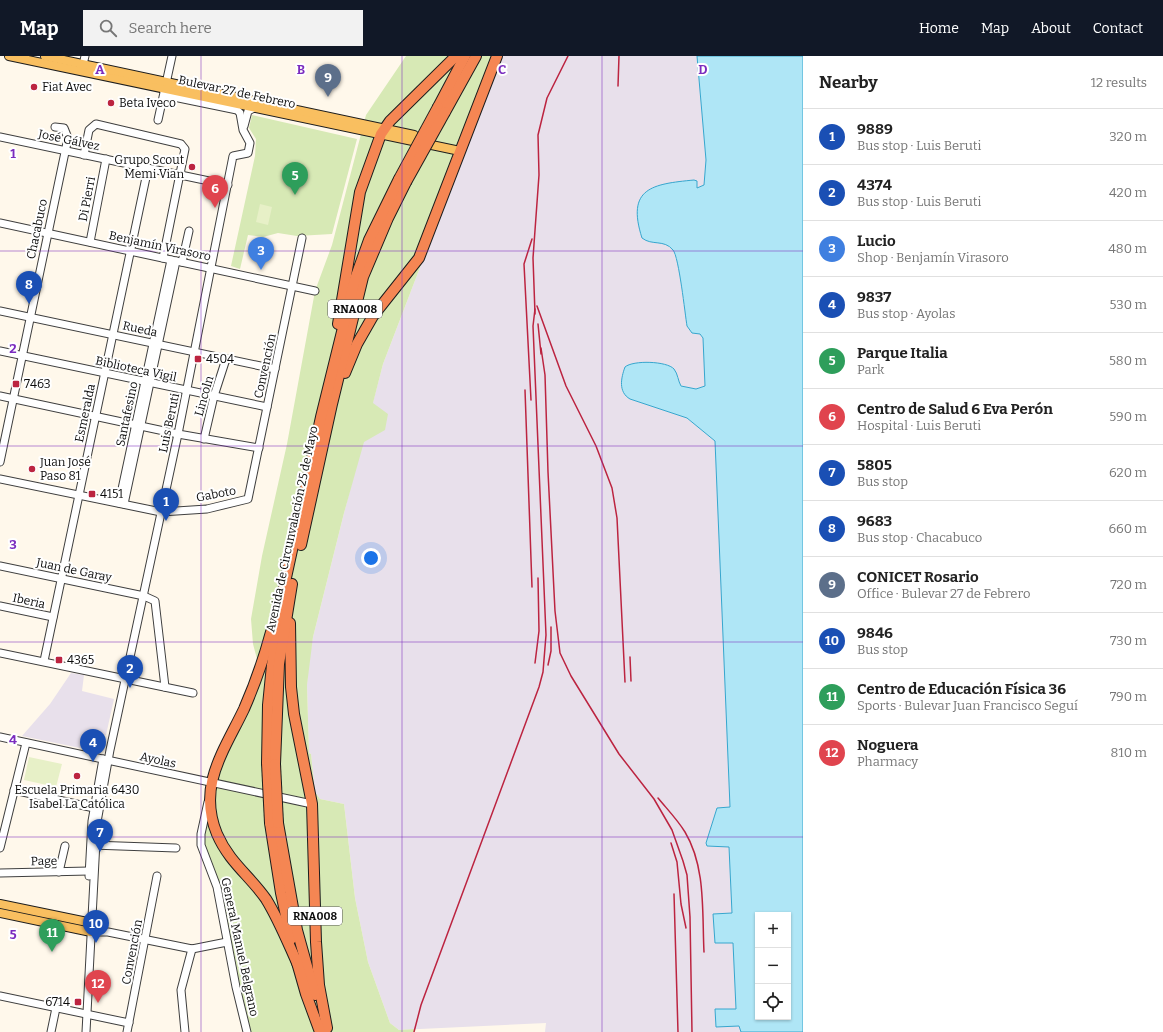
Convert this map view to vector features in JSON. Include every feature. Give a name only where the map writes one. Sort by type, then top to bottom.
[{"type":"highway","points":[[329,388],[360,192],[383,132],[397,114],[456,56]]},
{"type":"highway","name":"Avenida de Circunvalación 25 de Mayo","points":[[441,110],[465,56]]},
{"type":"highway","name":"Avenida de Circunvalación 25 de Mayo","points":[[286,596],[363,277],[385,216],[393,199],[441,110],[476,56]]},
{"type":"highway","points":[[462,148],[497,56]]},
{"type":"highway","name":"RNA008","points":[[332,404],[357,344],[373,316],[419,258],[462,148]]},
{"type":"highway","name":"Avenida de Circunvalación 25 de Mayo","points":[[326,1031],[298,965],[281,893],[274,823],[271,764],[286,596],[329,388],[355,279],[369,240],[385,216]]},
{"type":"highway","points":[[286,596],[291,687],[299,743],[308,778],[312,804]]},
{"type":"highway","name":"RNA008","points":[[212,782],[219,757],[244,709],[260,670],[286,596]]},
{"type":"highway","points":[[212,782],[209,798],[212,818],[218,834],[233,862],[265,898],[276,916],[298,965]]},
{"type":"highway","name":"RNA008","points":[[312,804],[316,942],[319,985],[326,1031]]},
{"type":"highway","name":"Avenida de Circunvalación 25 de Mayo","points":[[274,823],[297,930],[326,1031]]},
{"type":"main road","name":"Bulevar 27 de Febrero","points":[[9,56],[83,64]]},
{"type":"main road","name":"Bulevar 27 de Febrero","points":[[45,56],[83,64],[165,87],[254,108],[383,132]]},
{"type":"main road","name":"Bulevar 27 de Febrero","points":[[165,87],[462,148]]},
{"type":"main road","points":[[0,904],[89,927]]},
{"type":"main road","points":[[0,913],[89,927]]},
{"type":"street","points":[[158,120],[172,56]]},
{"type":"street","name":"Luis Beruti","points":[[106,760],[144,596],[212,269],[233,156],[248,153],[250,143],[243,130],[240,113],[237,110],[169,96],[165,87]]},
{"type":"street","points":[[243,130],[248,112],[254,108]]},
{"type":"street","points":[[84,155],[89,130],[96,124],[181,144],[185,149],[163,258]]},
{"type":"street","name":"Chacabuco","points":[[0,462],[68,134],[64,128],[55,127]]},
{"type":"street","name":"José Gálvez","points":[[0,137],[228,185]]},
{"type":"street","name":"Di Pierri","points":[[90,242],[106,159]]},
{"type":"street","name":"Esmeralda","points":[[44,661],[114,335],[148,168]]},
{"type":"street","name":"Benjamín Virasoro","points":[[0,223],[316,291]]},
{"type":"street","name":"Santafesino","points":[[122,504],[156,344],[176,261],[189,231]]},
{"type":"street","name":"Convención","points":[[248,499],[302,238]]},
{"type":"street","name":"Rueda","points":[[0,311],[275,369]]},
{"type":"street","name":"Biblioteca Vigil","points":[[0,352],[267,408]]},
{"type":"street","name":"Lincoln","points":[[204,439],[214,396],[226,359]]},
{"type":"street","points":[[0,396],[138,426],[259,448]]},
{"type":"street","name":"Gaboto","points":[[0,479],[161,512],[207,509],[248,499]]},
{"type":"street","name":"Juan de Garay","points":[[0,566],[144,596]]},
{"type":"street","points":[[144,596],[155,601],[165,687]]},
{"type":"street","name":"Iberia","points":[[0,606],[53,617]]},
{"type":"street","points":[[0,652],[193,693]]},
{"type":"street","name":"Ayolas","points":[[0,738],[312,804]]},
{"type":"street","points":[[0,848],[3,826],[26,743]]},
{"type":"street","points":[[86,1032],[85,1014],[94,808],[106,760]]},
{"type":"street","points":[[89,927],[89,871],[106,760]]},
{"type":"street","points":[[14,790],[94,808]]},
{"type":"street","name":"General Manuel Belgrano","points":[[209,798],[200,834],[201,845],[218,887],[227,942],[248,1032]]},
{"type":"street","points":[[93,845],[176,848]]},
{"type":"street","points":[[59,872],[65,846]]},
{"type":"street","name":"Page","points":[[0,873],[89,871]]},
{"type":"street","name":"Convención","points":[[127,1032],[146,940],[157,876]]},
{"type":"street","points":[[89,927],[192,949],[227,942]]},
{"type":"street","points":[[185,1032],[181,990],[192,949]]},
{"type":"street","points":[[0,996],[129,1023]]},
{"type":"street","points":[[51,1032],[56,1008]]},
{"type":"street","points":[[82,1032],[85,1014]]},
{"type":"shaded area","points":[[501,56],[697,56],[706,160],[704,185],[697,188],[697,181],[694,180],[646,241],[664,243],[673,250],[678,265],[687,326],[692,333],[700,334],[703,338],[705,386],[696,389],[685,388],[679,383],[678,376],[644,363],[634,363],[625,367],[621,383],[622,391],[630,399],[687,418],[715,441],[730,807],[717,808],[706,843],[707,846],[729,846],[732,913],[713,914],[733,942],[736,1010],[716,1026],[739,1026],[741,1032],[545,1032],[546,1023],[399,1030],[390,1023],[368,962],[355,898],[344,804],[320,799],[315,792],[311,754],[309,753],[307,685],[308,666],[313,637],[344,513],[383,364]]},
{"type":"shaded area","points":[[71,673],[84,675],[82,691],[114,699],[106,735],[89,733],[85,749],[22,736],[50,704]]},
{"type":"green space","points":[[406,56],[501,56],[383,364],[373,403],[388,414],[385,430],[364,442],[344,513],[313,637],[307,685],[309,753],[311,754],[315,792],[320,799],[344,804],[355,898],[368,962],[390,1023],[399,1030],[415,1029],[414,1032],[247,1032],[201,834],[209,798],[260,670],[253,644],[251,619],[262,556],[287,444],[315,291],[332,245],[366,115]]},
{"type":"green space","points":[[252,115],[357,139],[332,234],[297,236],[278,233],[263,237],[248,235],[240,269],[231,266],[255,156],[256,139],[249,128]]},
{"type":"green space","points":[[260,204],[272,207],[268,225],[256,222]]},
{"type":"green space","points":[[29,757],[62,764],[56,787],[24,780]]},
{"type":"water","points":[[697,56],[803,56],[803,1032],[741,1032],[739,1026],[716,1027],[715,1009],[736,1009],[733,943],[715,943],[713,914],[732,913],[729,847],[707,846],[706,843],[717,808],[730,807],[715,441],[687,418],[630,399],[626,396],[622,389],[622,376],[625,367],[642,362],[665,364],[670,366],[674,369],[681,386],[696,389],[705,386],[703,338],[700,334],[692,333],[687,326],[680,274],[675,255],[673,250],[666,245],[662,243],[650,242],[642,238],[637,208],[640,199],[646,192],[655,187],[694,180],[697,181],[697,188],[704,185],[706,160]]},
{"type":"railway","points":[[535,314],[533,258],[539,175],[538,135],[547,98],[568,56]]},
{"type":"railway","points":[[618,86],[619,56]]},
{"type":"railway","points":[[531,400],[524,264],[532,239]]},
{"type":"railway","points":[[537,306],[566,386],[596,446],[612,488],[617,518],[625,682]]},
{"type":"railway","points":[[414,1032],[421,1005],[539,687],[543,672],[546,635],[533,326],[535,309]]},
{"type":"railway","points":[[538,324],[541,354]]},
{"type":"railway","points":[[541,348],[545,375],[555,611],[560,653],[571,676],[619,754],[654,799],[672,830],[683,861],[687,875],[690,917],[692,1032]]},
{"type":"railway","points":[[525,390],[532,587]]},
{"type":"railway","points":[[535,663],[539,631],[538,578]]},
{"type":"railway","points":[[548,665],[551,651],[551,627]]},
{"type":"railway","points":[[630,657],[631,681]]},
{"type":"railway","points":[[658,798],[685,832],[697,860],[702,890],[704,952]]},
{"type":"railway","points":[[671,843],[677,862],[681,904],[686,928]]},
{"type":"railway","points":[[674,894],[678,1032]]},
{"type":"place","name":"Fiat Avec","points":[[34,87]]},
{"type":"place","name":"CONICET Rosario","points":[[328,97]]},
{"type":"place","name":"Beta Iveco","points":[[111,103]]},
{"type":"place","name":"Grupo Scout Memi Vian","points":[[192,167]]},
{"type":"place","name":"Parque Italia","points":[[295,195]]},
{"type":"place","name":"Centro de Salud 6 Eva Perón","points":[[215,208]]},
{"type":"place","name":"Lucio","points":[[261,270]]},
{"type":"place","name":"9683","points":[[29,304]]},
{"type":"place","name":"4504","points":[[198,359]]},
{"type":"place","name":"7463","points":[[16,384]]},
{"type":"place","name":"Juan José Paso 81","points":[[32,469]]},
{"type":"place","name":"4151","points":[[92,494]]},
{"type":"place","name":"9889","points":[[166,521]]},
{"type":"place","name":"4365","points":[[59,660]]},
{"type":"place","name":"4374","points":[[130,688]]},
{"type":"place","name":"9837","points":[[93,762]]},
{"type":"place","name":"Escuela Primaria 6430 Isabel La Católica","points":[[77,776]]},
{"type":"place","name":"5805","points":[[100,852]]},
{"type":"place","name":"9846","points":[[96,943]]},
{"type":"place","name":"Centro de Educación Física 36","points":[[52,952]]},
{"type":"place","name":"6714","points":[[78,1002]]},
{"type":"place","name":"Noguera","points":[[98,1003]]}]
